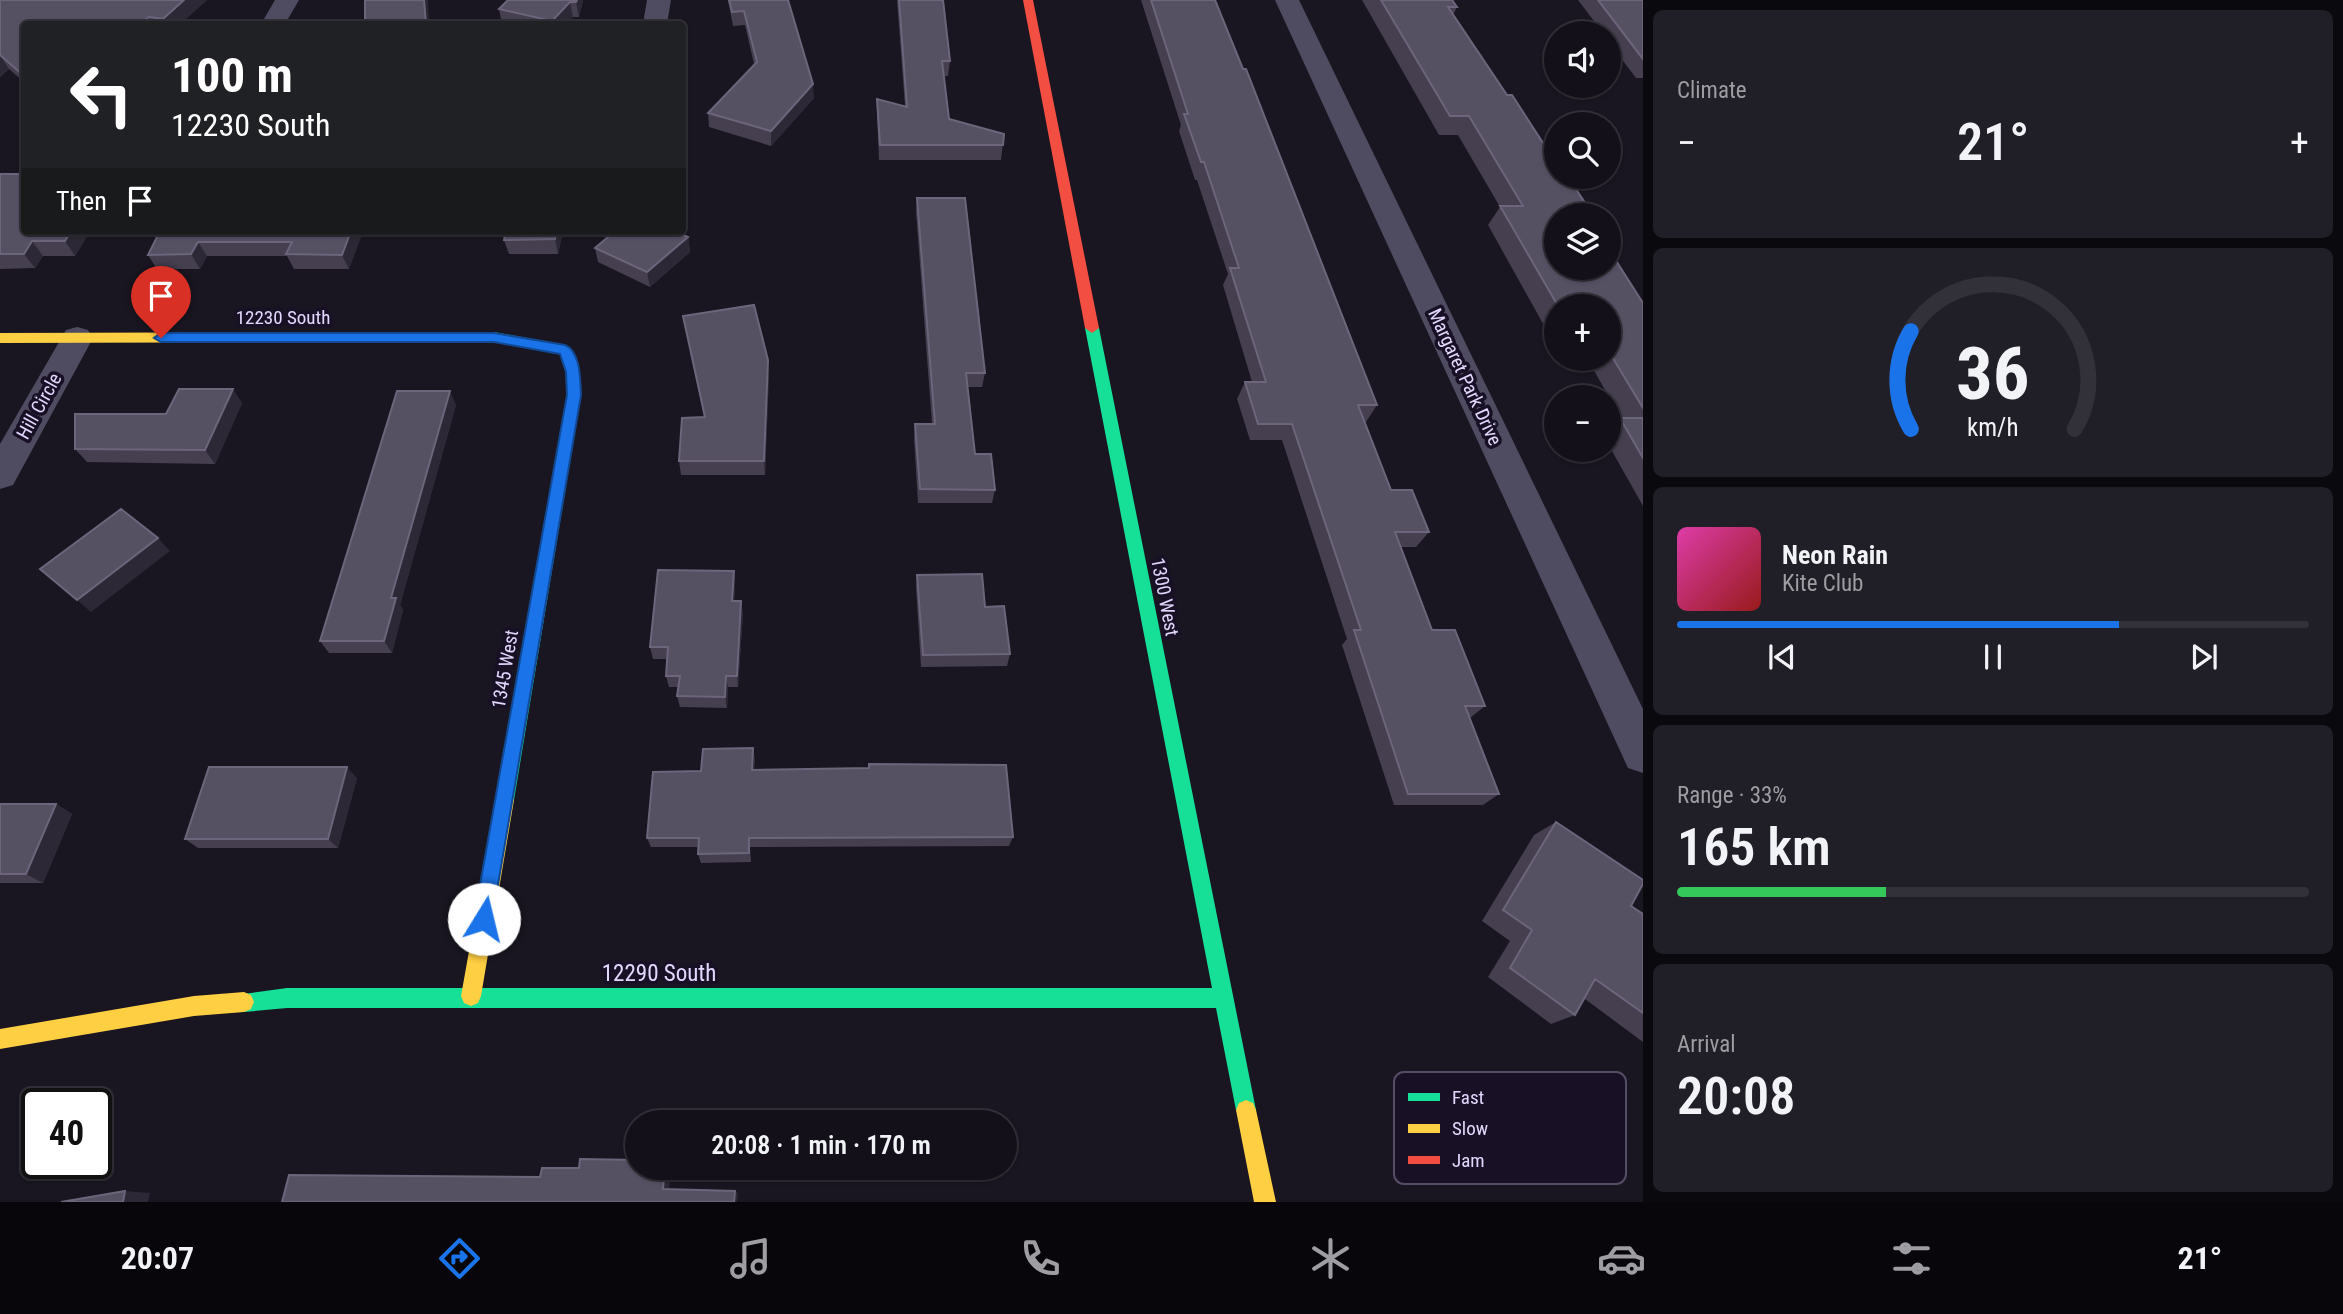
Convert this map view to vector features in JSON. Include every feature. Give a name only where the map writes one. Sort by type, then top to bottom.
[{"type":"street","points":[[275,21],[287,0]]},
{"type":"street","points":[[656,21],[659,0]]},
{"type":"street","name":"1300 West","points":[[1028,0],[1222,998],[1265,1202]]},
{"type":"street","name":"Margaret Park Drive","points":[[1287,0],[1643,754]]},
{"type":"street","name":"12230 South","points":[[0,338],[494,337],[565,350]]},
{"type":"street","name":"Hill Circle","points":[[0,475],[77,338]]},
{"type":"street","name":"1345 West","points":[[471,996],[574,395],[573,372],[565,350]]},
{"type":"street","name":"12290 South","points":[[0,1039],[98,1020],[194,1006],[288,998],[1222,998]]},
{"type":"building","points":[[0,0],[184,0],[163,19],[149,17],[144,21],[21,21],[21,73],[0,55]]},
{"type":"building","points":[[365,0],[424,0],[426,21],[365,21]]},
{"type":"building","points":[[508,0],[577,0],[570,2],[552,21],[499,9]]},
{"type":"building","points":[[729,0],[788,0],[813,84],[771,131],[708,113],[757,62],[744,11],[732,12]]},
{"type":"building","points":[[899,0],[943,0],[950,61],[942,61],[949,119],[1004,134],[1003,145],[880,145],[877,99],[907,107]]},
{"type":"building","points":[[1151,0],[1215,0],[1243,69],[1246,69],[1377,405],[1358,405],[1391,490],[1412,490],[1429,532],[1395,532],[1432,630],[1455,630],[1485,706],[1465,706],[1499,794],[1408,794],[1354,630],[1361,630],[1292,424],[1258,424],[1245,382],[1266,382],[1230,268],[1239,268],[1204,162],[1201,162],[1184,114],[1188,114]]},
{"type":"building","points":[[1381,0],[1452,0],[1457,7],[1448,7],[1544,144],[1544,189],[1576,189],[1585,203],[1544,203],[1544,280],[1621,280],[1621,268],[1643,303],[1643,408],[1621,371],[1621,294],[1551,294],[1500,206],[1523,206],[1469,116],[1450,116]]},
{"type":"building","points":[[1598,0],[1643,0],[1643,59],[1621,30],[1621,21],[1614,21]]},
{"type":"building","points":[[0,174],[21,174],[21,235],[69,235],[65,241],[32,241],[24,254],[0,254]]},
{"type":"building","points":[[917,198],[965,198],[985,373],[966,373],[975,454],[991,454],[995,490],[920,489],[915,424],[935,424]]},
{"type":"building","points":[[158,235],[350,235],[342,255],[286,254],[292,242],[198,242],[191,254],[148,255]]},
{"type":"building","points":[[505,235],[556,235],[555,239],[504,240]]},
{"type":"building","points":[[610,235],[688,237],[647,272],[595,248]]},
{"type":"building","points":[[754,305],[768,360],[764,461],[679,461],[682,418],[705,417],[683,316]]},
{"type":"building","points":[[179,389],[233,389],[205,450],[75,449],[75,414],[166,414]]},
{"type":"building","points":[[397,391],[450,391],[391,598],[396,598],[384,641],[320,641]]},
{"type":"building","points":[[1621,418],[1643,418],[1643,458],[1621,420]]},
{"type":"building","points":[[121,509],[158,538],[77,600],[40,569]]},
{"type":"building","points":[[658,570],[734,571],[732,601],[741,601],[737,676],[726,676],[725,697],[677,696],[680,676],[666,676],[668,647],[650,647]]},
{"type":"building","points":[[982,574],[985,607],[1004,606],[1010,654],[923,655],[917,575]]},
{"type":"building","points":[[753,748],[752,770],[869,768],[869,764],[1006,765],[1013,837],[749,838],[749,853],[698,854],[699,838],[647,838],[653,772],[701,771],[703,749]]},
{"type":"building","points":[[209,767],[347,767],[328,839],[185,839]]},
{"type":"building","points":[[0,804],[56,804],[26,874],[0,874]]},
{"type":"building","points":[[1556,822],[1643,880],[1631,906],[1643,914],[1643,1013],[1595,979],[1575,1015],[1510,968],[1532,930],[1503,910]]},
{"type":"building","points":[[580,1159],[625,1160],[625,1180],[664,1180],[663,1189],[735,1191],[734,1202],[282,1202],[289,1175],[540,1177],[542,1168],[579,1168]]},
{"type":"building","points":[[125,1191],[123,1202],[61,1202]]},
{"type":"traffic: fast","points":[[1092,328],[1246,1110]]},
{"type":"traffic: fast","points":[[372,337],[494,337],[565,350],[573,372],[574,395],[505,800]]},
{"type":"traffic: fast","points":[[244,1002],[287,998],[1222,998]]},
{"type":"traffic: slow","points":[[0,338],[372,337]]},
{"type":"traffic: slow","points":[[471,996],[505,800]]},
{"type":"traffic: slow","points":[[0,1039],[194,1006],[244,1002]]},
{"type":"traffic: slow","points":[[1246,1110],[1265,1202]]},
{"type":"traffic: jam","points":[[1028,0],[1092,328]]},
{"type":"route","points":[[161,338],[494,337],[565,350],[573,372],[574,395],[484,919]]}]
